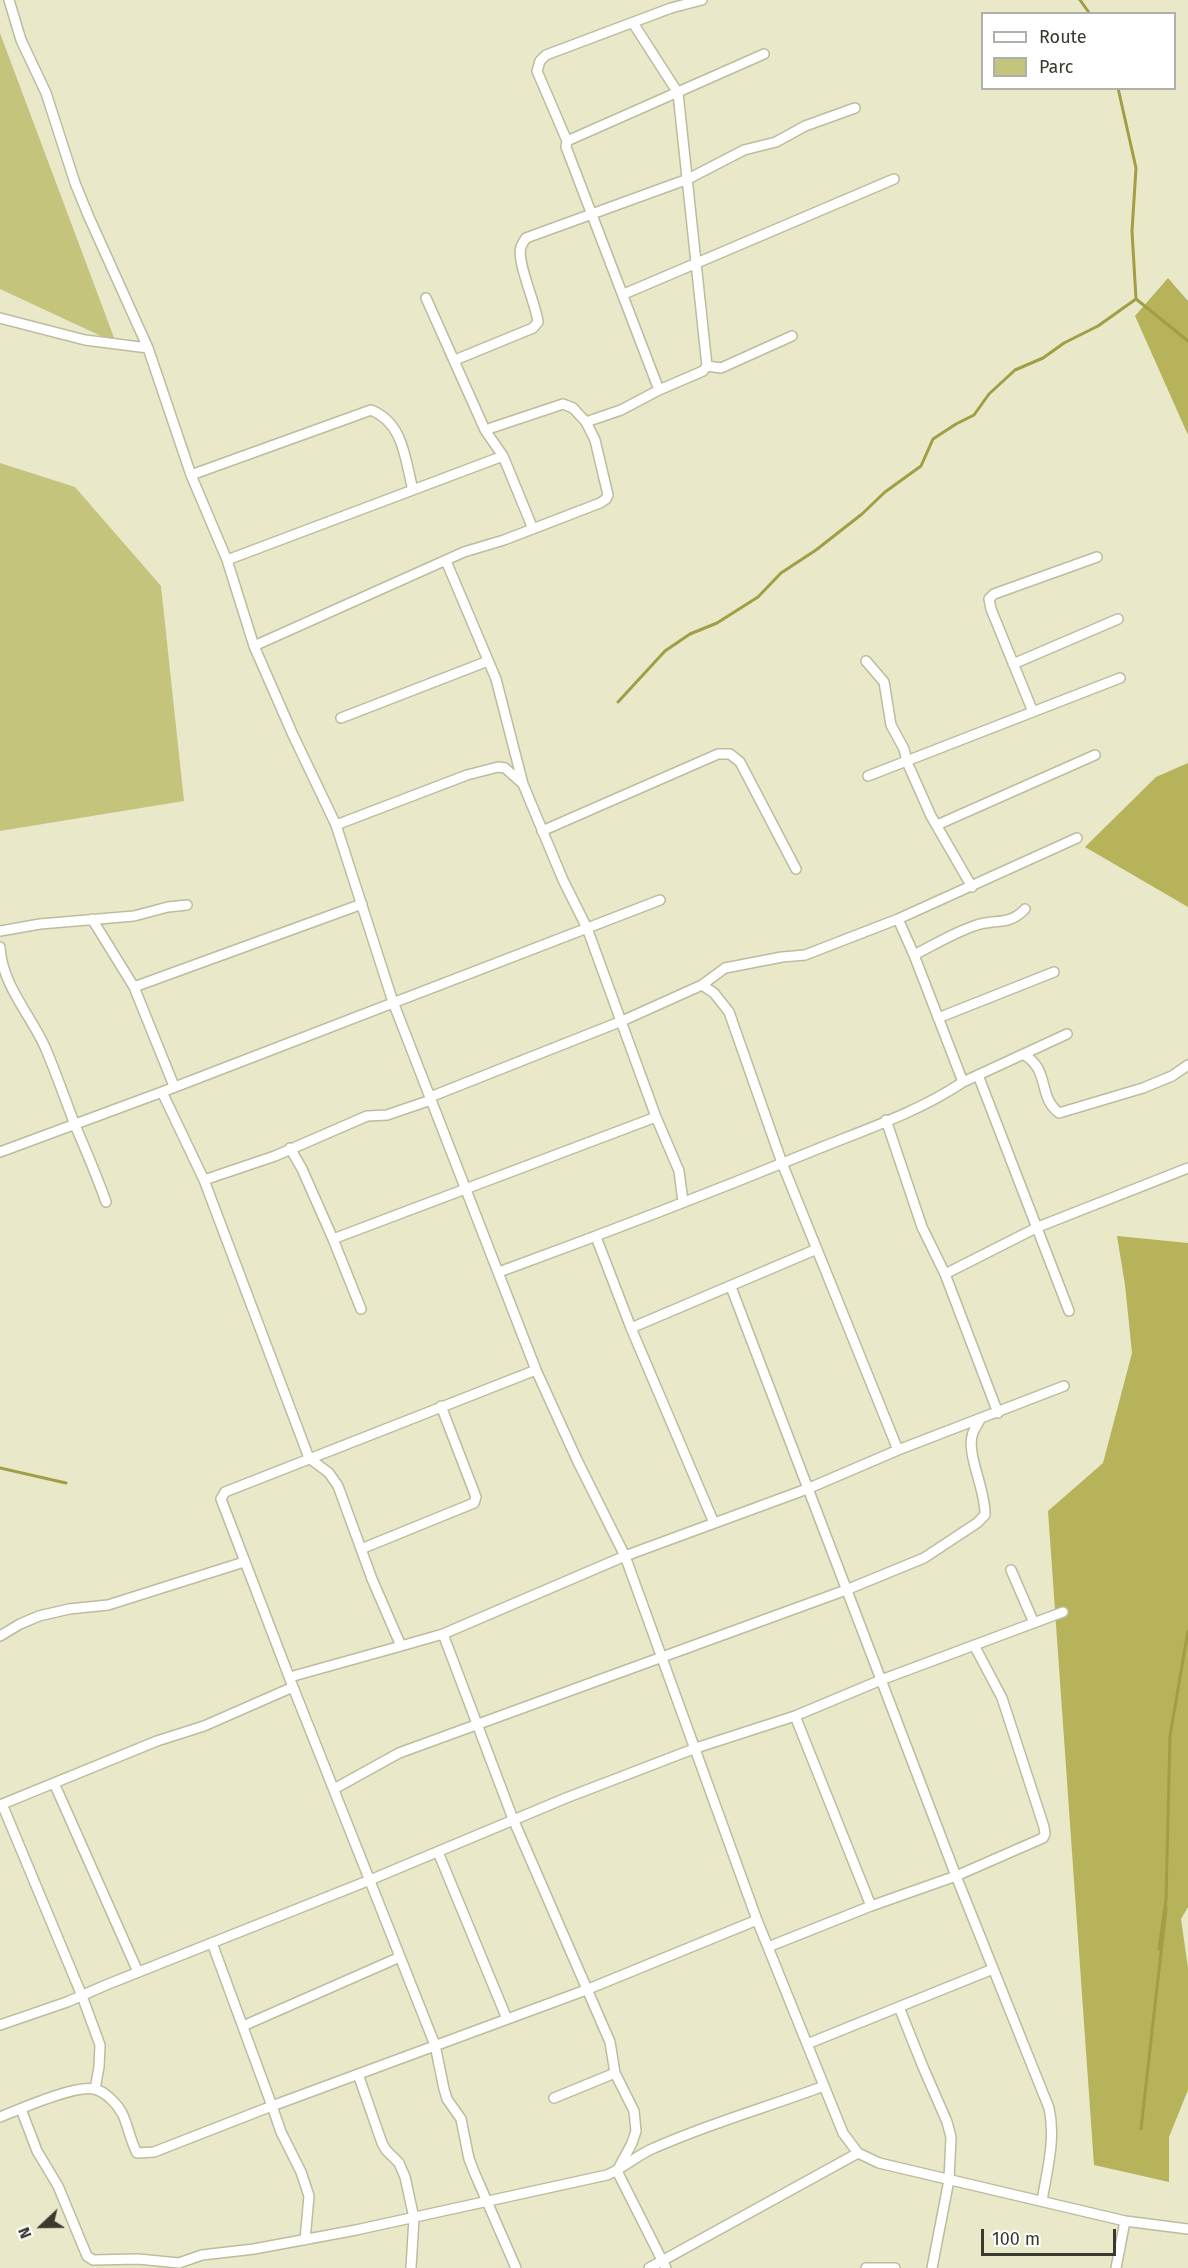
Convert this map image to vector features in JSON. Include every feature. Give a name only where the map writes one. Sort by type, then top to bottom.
[{"type":"street","points":[[9,0],[24,46],[45,93],[75,183],[148,348],[191,475],[227,560],[254,646],[336,825],[393,1002],[430,1099],[468,1190],[536,1370],[577,1460],[625,1556],[757,1920],[843,2133],[858,2153],[879,2163],[1125,2221],[1188,2229]]},
{"type":"street","points":[[659,390],[566,147],[567,141],[537,71],[540,61],[554,50],[670,8],[702,0]]},
{"type":"street","points":[[586,422],[621,410],[703,371],[706,366],[678,93],[633,23]]},
{"type":"street","points":[[567,141],[764,54]]},
{"type":"street","points":[[455,360],[533,328],[537,322],[537,312],[520,257],[520,247],[526,238],[687,179],[744,150],[776,142],[805,126],[855,108]]},
{"type":"street","points":[[624,294],[894,179]]},
{"type":"street","points":[[426,298],[486,430],[503,456],[533,529]]},
{"type":"street","points":[[0,318],[84,340],[148,348]]},
{"type":"street","points":[[706,366],[721,368],[792,336]]},
{"type":"street","points":[[254,646],[464,552],[504,540],[606,499],[608,495],[595,440],[586,422],[573,408],[563,404],[486,430]]},
{"type":"street","points":[[191,475],[371,410],[391,422],[398,433],[413,490]]},
{"type":"street","points":[[227,560],[503,456]]},
{"type":"street","points":[[1033,712],[989,599],[994,594],[1096,557]]},
{"type":"street","points":[[446,561],[496,680],[523,784],[576,908],[587,928],[656,1117],[680,1171],[683,1202]]},
{"type":"street","points":[[1013,664],[1118,619]]},
{"type":"street","points":[[341,718],[488,661]]},
{"type":"street","points":[[866,661],[884,682],[888,717],[904,749],[907,762],[937,825],[972,886]]},
{"type":"street","points":[[868,776],[1120,678]]},
{"type":"street","points":[[542,831],[718,754],[730,754],[740,762],[796,869]]},
{"type":"street","points":[[937,825],[1095,755]]},
{"type":"street","points":[[336,825],[467,776],[498,767],[504,768],[523,784]]},
{"type":"street","points":[[204,1180],[275,1156],[367,1116],[387,1115],[430,1099],[622,1021],[702,985],[725,968],[805,955],[898,919],[1077,838]]},
{"type":"street","points":[[0,1152],[660,900]]},
{"type":"street","points":[[134,987],[362,904]]},
{"type":"street","points":[[0,931],[40,924],[134,916],[168,907],[187,905]]},
{"type":"street","points":[[914,955],[975,925],[1010,920],[1025,909]]},
{"type":"street","points":[[898,919],[963,1082]]},
{"type":"street","points":[[92,920],[134,987],[174,1086]]},
{"type":"street","points":[[0,947],[3,965],[14,992],[45,1047],[106,1202]]},
{"type":"street","points":[[938,1018],[1054,972]]},
{"type":"street","points":[[702,985],[714,993],[729,1012],[782,1163],[898,1450]]},
{"type":"street","points":[[499,1272],[596,1237],[936,1100],[963,1082],[1067,1034]]},
{"type":"street","points":[[1023,1054],[1037,1064],[1048,1100],[1052,1108],[1059,1113],[1143,1088],[1172,1076],[1188,1065]]},
{"type":"street","points":[[978,1075],[1069,1311]]},
{"type":"street","points":[[162,1092],[204,1180],[309,1458],[329,1473],[338,1486],[401,1646]]},
{"type":"street","points":[[333,1239],[468,1190],[656,1117]]},
{"type":"street","points":[[886,1120],[922,1227],[945,1274],[998,1413]]},
{"type":"street","points":[[290,1148],[302,1169],[362,1309]]},
{"type":"street","points":[[945,1274],[1038,1227],[1188,1168]]},
{"type":"street","points":[[596,1237],[631,1328],[714,1524]]},
{"type":"street","points":[[631,1328],[817,1249]]},
{"type":"street","points":[[731,1287],[956,1876],[1049,2108],[1053,2124],[1053,2139],[1042,2201]]},
{"type":"street","points":[[516,2268],[470,2159],[461,2119],[447,2099],[435,2045],[244,1562],[221,1495],[309,1458],[536,1370]]},
{"type":"street","points":[[95,2089],[100,2045],[82,1996],[1,1804],[157,1741],[204,1726],[291,1682],[443,1634],[625,1556],[807,1489],[898,1450],[1064,1386]]},
{"type":"street","points":[[362,1549],[474,1503],[476,1497],[441,1406]]},
{"type":"street","points":[[334,1789],[399,1754],[846,1590],[924,1558],[977,1523],[985,1515],[986,1503],[971,1445],[972,1435],[980,1419]]},
{"type":"street","points":[[0,1636],[39,1616],[69,1609],[108,1605],[244,1562]]},
{"type":"street","points":[[1011,1570],[1034,1623]]},
{"type":"street","points":[[0,2025],[82,1996],[370,1880],[513,1819],[696,1748],[795,1716],[881,1680],[1063,1612]]},
{"type":"street","points":[[443,1634],[513,1819],[610,2042],[615,2073],[634,2110],[636,2131],[617,2171]]},
{"type":"street","points":[[768,1947],[871,1906],[956,1876],[1043,1838],[1045,1834],[1002,1698],[974,1644]]},
{"type":"street","points":[[795,1716],[871,1906]]},
{"type":"street","points":[[54,1783],[138,1972]]},
{"type":"street","points":[[438,1852],[507,2019]]},
{"type":"street","points":[[0,2117],[51,2098],[80,2090],[95,2089],[109,2097],[122,2114],[137,2152],[154,2151],[586,1990],[757,1920]]},
{"type":"street","points":[[212,1943],[281,2132],[301,2172],[309,2196],[305,2240]]},
{"type":"street","points":[[243,2026],[400,1957]]},
{"type":"street","points":[[807,2044],[993,1969]]},
{"type":"street","points":[[899,2007],[922,2067],[947,2122],[951,2137],[949,2180],[932,2268]]},
{"type":"street","points":[[554,2098],[615,2073]]},
{"type":"street","points":[[358,2074],[386,2150],[399,2163],[405,2177],[414,2218],[411,2268]]},
{"type":"street","points":[[21,2109],[37,2151],[58,2186],[87,2256],[93,2260],[138,2259],[179,2263],[202,2255],[305,2240],[488,2203],[617,2171],[653,2148],[824,2086]]},
{"type":"street","points":[[649,2268],[664,2264],[858,2153]]},
{"type":"street","points":[[617,2171],[664,2264]]},
{"type":"street","points":[[1116,2268],[1125,2221]]},
{"type":"street","points":[[866,2268],[895,2268]]},
{"type":"green space","points":[[0,33],[116,343],[0,289]]},
{"type":"green space","points":[[0,463],[75,487],[161,586],[184,801],[0,831]]},
{"type":"shaded area","points":[[1168,278],[1188,301],[1188,435],[1135,316]]},
{"type":"shaded area","points":[[1188,763],[1188,907],[1085,847],[1156,777]]},
{"type":"shaded area","points":[[1117,1236],[1188,1243],[1188,1907],[1181,1919],[1188,1968],[1188,2090],[1169,2137],[1169,2182],[1094,2165],[1048,1511],[1103,1463],[1132,1353]]},
{"type":"waterway","points":[[1080,0],[1089,12]]},
{"type":"waterway","points":[[1118,90],[1136,168],[1132,231],[1136,299],[1188,341]]},
{"type":"waterway","points":[[618,702],[665,651],[690,634],[717,623],[758,597],[781,573],[816,550],[862,514],[885,492],[921,466],[933,439],[974,415],[989,394],[1015,370],[1043,358],[1064,343],[1098,326],[1136,299]]},
{"type":"waterway","points":[[0,1468],[66,1483]]},
{"type":"waterway","points":[[1141,2129],[1166,1908],[1159,1949],[1166,1900],[1170,1736],[1188,1631]]}]
